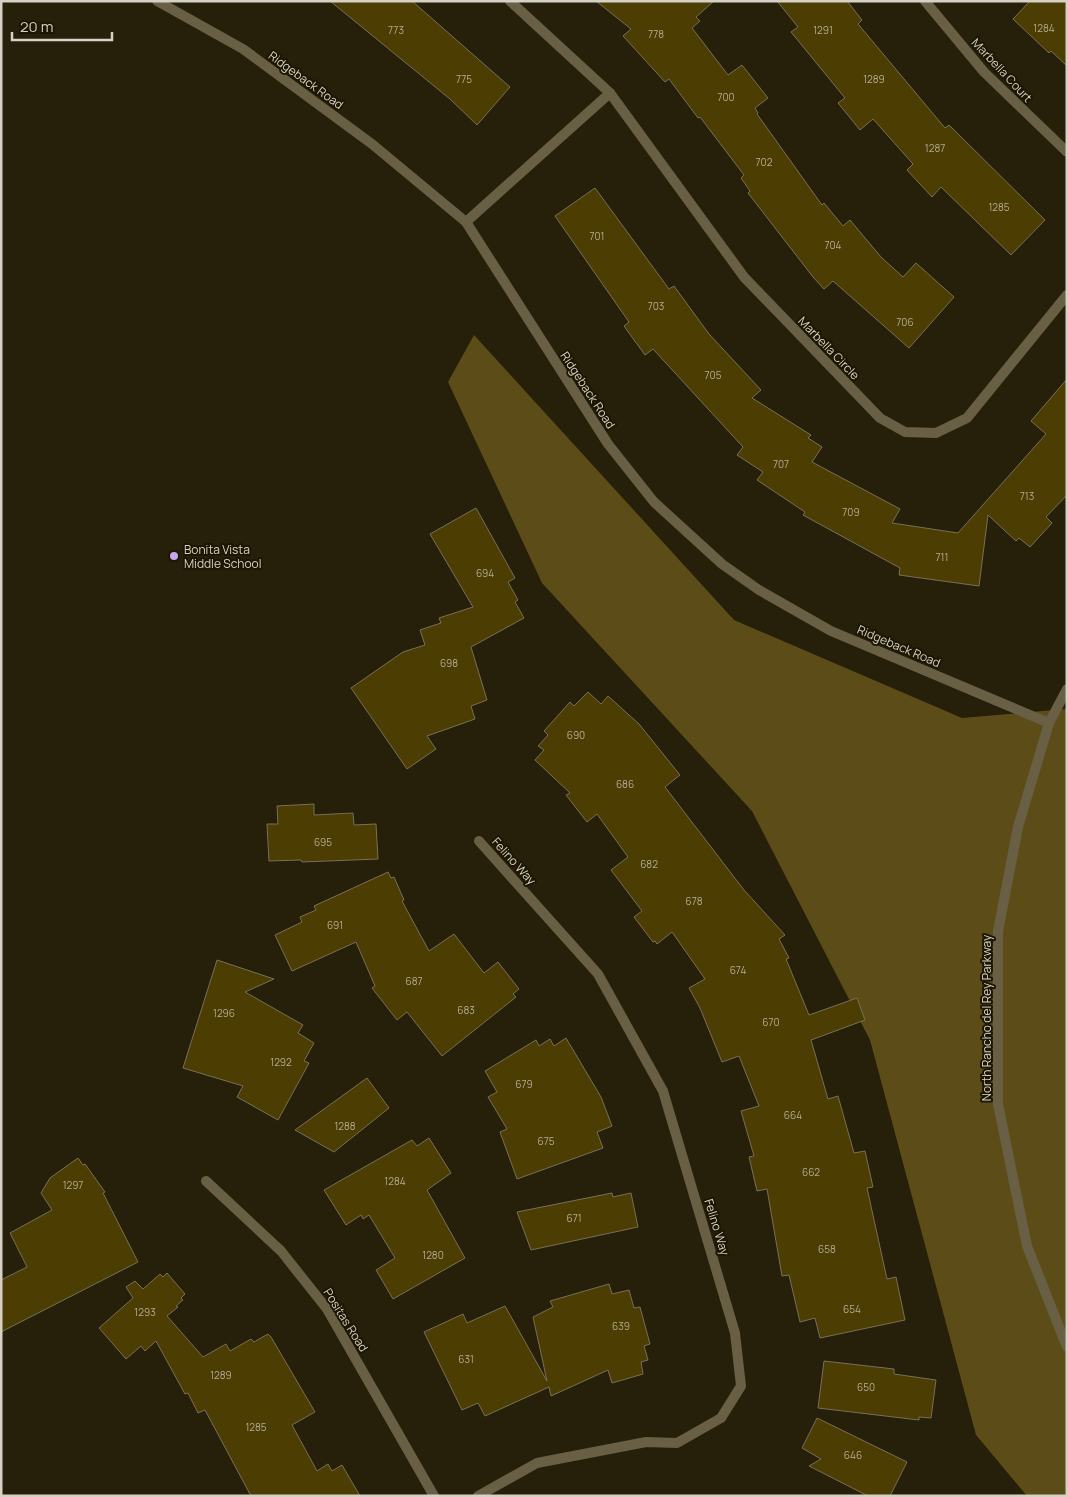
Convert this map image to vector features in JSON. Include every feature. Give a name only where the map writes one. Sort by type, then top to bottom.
[{"type":"street","name":"Ridgeback Road","points":[[157,1],[243,49],[372,144],[466,222],[608,444],[654,502],[722,564],[759,590],[831,631],[1049,723]]},
{"type":"street","name":"Marbella Circle","points":[[510,1],[610,93],[744,277],[880,418],[905,432],[936,433],[966,418],[1067,295]]},
{"type":"street","name":"Marbella Court","points":[[925,1],[984,72],[1067,152]]},
{"type":"street","points":[[466,222],[610,93]]},
{"type":"street","name":"North Rancho del Rey Parkway","points":[[1067,689],[1049,723],[1018,827],[998,931],[998,1104],[1027,1246],[1067,1347]]},
{"type":"street","name":"Felino Way","points":[[478,1496],[537,1463],[646,1442],[677,1443],[721,1418],[741,1386],[735,1333],[663,1091],[598,974],[479,840]]},
{"type":"street","name":"Positas Road","points":[[206,1181],[282,1251],[327,1309],[434,1496]]},
{"type":"shaded area","points":[[474,335],[734,620],[962,718],[1067,709],[1067,1496],[1027,1496],[976,1435],[870,1040],[752,811],[542,583],[448,382]]},
{"type":"building","points":[[330,1],[412,1],[510,87],[477,125],[450,99]]},
{"type":"building","points":[[596,1],[714,1],[696,17],[700,21],[692,28],[728,75],[742,65],[768,98],[755,108],[757,114],[822,205],[824,203],[843,226],[850,220],[881,257],[903,277],[916,263],[954,297],[909,348],[833,281],[824,289],[813,277],[748,193],[750,191],[741,178],[744,175],[700,117],[698,118],[669,79],[665,82],[623,36],[631,29]]},
{"type":"building","points":[[777,1],[847,1],[862,20],[858,24],[945,128],[949,125],[1045,220],[1011,255],[941,187],[932,197],[907,170],[913,164],[873,119],[860,130],[838,103],[845,98],[791,32],[798,27]]},
{"type":"building","points":[[1030,1],[1067,1],[1067,66],[1051,51],[1049,53],[1013,19]]},
{"type":"building","points":[[595,188],[669,289],[674,286],[709,334],[761,390],[752,398],[811,435],[808,438],[822,447],[812,462],[900,509],[892,523],[958,533],[1046,434],[1031,421],[1067,379],[1067,495],[1046,517],[1052,523],[1030,547],[1019,538],[1016,541],[988,515],[979,586],[899,575],[900,568],[803,515],[805,512],[757,480],[763,472],[737,455],[743,447],[653,349],[645,355],[624,326],[629,322],[555,216]]},
{"type":"building","points":[[476,508],[515,578],[508,582],[518,600],[515,602],[524,618],[471,647],[487,700],[471,706],[475,719],[427,736],[436,749],[407,769],[351,688],[403,652],[425,645],[420,630],[441,623],[439,618],[473,607],[430,534]]},
{"type":"building","points":[[588,692],[601,704],[608,696],[639,724],[680,775],[665,787],[744,890],[785,935],[779,939],[789,958],[786,959],[809,1015],[857,998],[865,1020],[811,1040],[828,1099],[838,1096],[854,1153],[865,1151],[873,1187],[867,1188],[887,1279],[896,1277],[905,1320],[820,1338],[815,1318],[800,1322],[789,1275],[782,1276],[767,1189],[757,1191],[749,1157],[754,1156],[741,1111],[759,1106],[739,1056],[722,1062],[700,1008],[689,988],[705,979],[672,932],[657,944],[655,941],[653,942],[634,917],[642,911],[611,870],[628,857],[597,814],[587,822],[566,795],[570,793],[535,760],[544,750],[538,746],[548,735],[544,731],[570,702],[574,706]]},
{"type":"building","points":[[314,804],[314,815],[353,813],[354,825],[376,824],[378,859],[302,862],[301,860],[269,861],[267,824],[278,824],[277,806]]},
{"type":"building","points":[[388,872],[391,878],[394,877],[404,900],[402,901],[429,951],[454,934],[484,973],[498,962],[519,989],[513,994],[516,997],[442,1056],[407,1012],[397,1020],[372,988],[375,986],[356,942],[292,971],[275,935],[302,922],[300,917],[316,910],[314,906]]},
{"type":"building","points":[[217,960],[274,979],[245,992],[303,1025],[298,1033],[314,1043],[304,1061],[309,1063],[278,1120],[237,1097],[243,1086],[183,1068]]},
{"type":"building","points":[[566,1038],[601,1097],[612,1126],[597,1132],[603,1148],[517,1179],[500,1132],[507,1129],[488,1097],[497,1092],[485,1071],[536,1040],[539,1046],[550,1039],[554,1046]]},
{"type":"building","points":[[367,1078],[389,1108],[334,1152],[295,1130]]},
{"type":"building","points":[[429,1138],[451,1173],[427,1190],[465,1258],[393,1299],[376,1270],[395,1258],[369,1215],[363,1219],[361,1215],[346,1225],[324,1190],[412,1140],[417,1146]]},
{"type":"building","points":[[78,1158],[83,1165],[85,1164],[105,1192],[103,1193],[138,1262],[1,1332],[1,1280],[27,1267],[10,1233],[52,1210],[41,1193],[50,1178]]},
{"type":"building","points":[[612,1193],[613,1197],[631,1193],[638,1227],[531,1250],[517,1212]]},
{"type":"building","points":[[167,1273],[185,1294],[181,1298],[183,1300],[176,1306],[178,1307],[167,1316],[203,1357],[226,1344],[230,1351],[251,1339],[254,1342],[268,1334],[271,1337],[315,1412],[292,1425],[317,1471],[328,1464],[332,1471],[342,1465],[360,1496],[251,1496],[205,1410],[198,1413],[188,1393],[185,1394],[156,1341],[145,1351],[141,1346],[126,1359],[99,1328],[133,1298],[126,1287],[135,1281],[143,1289],[160,1274],[163,1277]]},
{"type":"building","points":[[609,1284],[612,1294],[629,1290],[634,1308],[640,1307],[650,1344],[644,1346],[648,1360],[641,1362],[643,1374],[612,1383],[608,1370],[551,1396],[549,1387],[485,1416],[478,1403],[462,1410],[424,1332],[463,1314],[467,1323],[505,1306],[547,1381],[533,1317],[553,1307],[550,1301]]},
{"type":"building","points":[[824,1361],[894,1369],[894,1374],[936,1380],[931,1418],[919,1417],[919,1420],[818,1408]]},
{"type":"building","points":[[817,1418],[907,1462],[890,1496],[868,1496],[809,1466],[821,1459],[802,1448]]},
{"type":"place","name":"Bonita Vista Middle School","points":[[174,556]]}]
